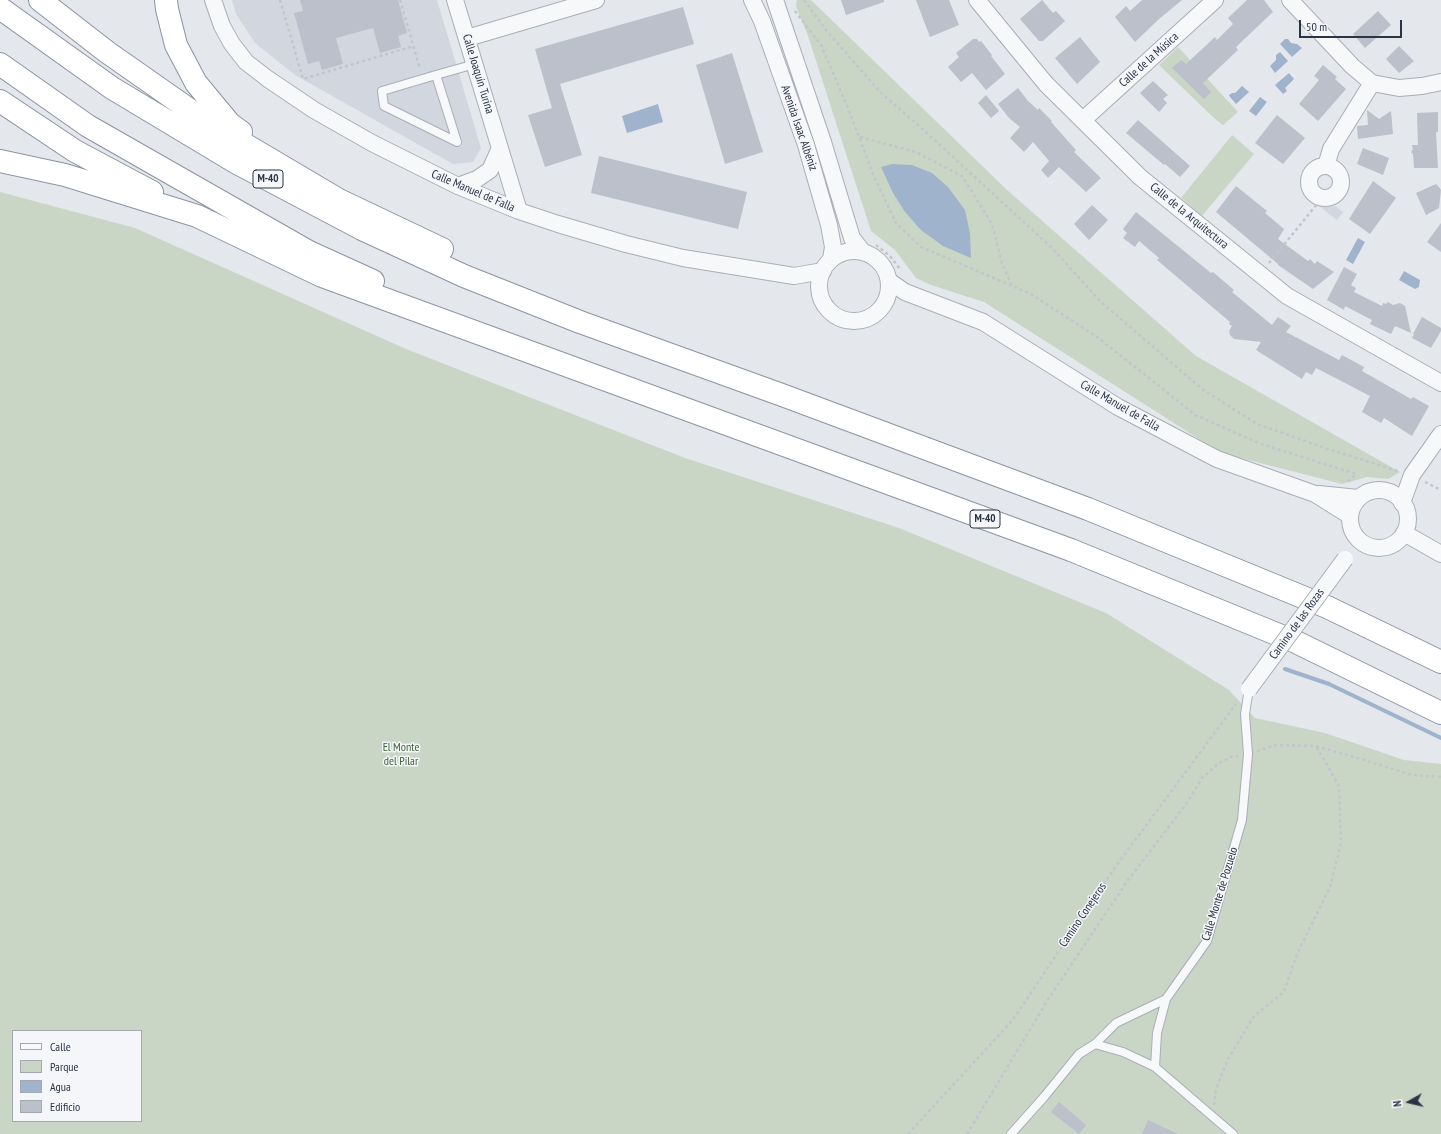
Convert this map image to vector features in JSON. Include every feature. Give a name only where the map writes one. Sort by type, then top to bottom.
[{"type":"highway","points":[[40,0],[107,52],[207,122],[339,200],[496,275],[556,312]]},
{"type":"highway","points":[[166,0],[176,45],[196,83],[230,124],[339,200]]},
{"type":"highway","name":"M-40","points":[[0,8],[112,88],[237,163],[369,232],[464,276],[667,355],[782,395],[1088,509],[1327,607],[1441,662]]},
{"type":"highway","name":"M-40","points":[[0,64],[88,126],[309,252],[518,348],[1071,550],[1296,642],[1441,713]]},
{"type":"highway","points":[[0,101],[75,151],[198,216],[322,276],[518,348]]},
{"type":"highway","points":[[0,161],[65,175],[198,216]]},
{"type":"street","name":"Calle Manuel de Falla","points":[[213,0],[222,26],[232,44],[246,62],[268,79],[314,110],[372,143],[458,186],[520,211],[618,242],[683,258],[794,276],[820,294]]},
{"type":"street","name":"Calle Joaquín Turina","points":[[455,0],[520,211]]},
{"type":"street","points":[[467,38],[596,0]]},
{"type":"street","name":"Avenida Isaac Albéniz","points":[[752,0],[762,21],[806,145],[829,226],[833,247],[827,265]]},
{"type":"street","name":"Avenida Isaac Albéniz","points":[[775,0],[823,142],[852,238],[863,252]]},
{"type":"street","name":"Calle de la Arquitectura","points":[[977,0],[1046,84],[1140,177],[1287,296],[1441,382]]},
{"type":"street","name":"Calle de la Música","points":[[1083,120],[1215,0]]},
{"type":"street","points":[[1290,0],[1352,66],[1372,83],[1399,88],[1441,83]]},
{"type":"street","points":[[1326,166],[1331,149],[1372,83]]},
{"type":"street","points":[[458,186],[477,179],[490,170],[500,148]]},
{"type":"street","points":[[1326,166],[1336,170],[1339,174],[1341,184],[1335,195],[1330,198],[1322,198],[1313,193],[1309,182],[1310,177],[1316,169],[1326,166]]},
{"type":"street","points":[[852,251],[863,252],[875,258],[884,268],[889,281],[888,298],[884,306],[877,314],[858,322],[848,321],[838,318],[830,312],[824,304],[820,294],[819,282],[827,265],[841,254],[852,251]]},
{"type":"street","name":"Calle Manuel de Falla","points":[[794,276],[827,265]]},
{"type":"street","name":"Calle Manuel de Falla","points":[[889,281],[905,292],[983,322],[1118,407],[1217,459],[1315,494],[1350,516]]},
{"type":"street","name":"Calle Manuel de Falla","points":[[884,306],[906,301],[932,303]]},
{"type":"street","points":[[1402,503],[1412,475],[1441,434]]},
{"type":"street","points":[[1388,492],[1412,475]]},
{"type":"street","points":[[1380,490],[1388,492],[1396,496],[1407,512],[1407,523],[1404,533],[1395,543],[1383,548],[1370,546],[1359,540],[1352,529],[1350,516],[1353,506],[1358,498],[1372,491],[1380,490]]},
{"type":"street","name":"Calle Manuel de Falla","points":[[1315,494],[1358,498]]},
{"type":"street","points":[[1404,533],[1441,554]]},
{"type":"street","name":"Camino de las Rozas","points":[[1249,689],[1359,540]]},
{"type":"lane","points":[[436,75],[457,142],[384,106],[382,91],[436,75],[475,64]]},
{"type":"lane","name":"Calle Monte de Pozuelo","points":[[1011,1134],[1079,1054],[1095,1044],[1116,1023],[1166,999],[1207,942],[1242,820],[1248,754],[1245,714],[1249,689]]},
{"type":"lane","points":[[1154,1067],[1157,1033],[1166,999]]},
{"type":"lane","points":[[1095,1044],[1123,1052],[1154,1067],[1233,1134]]},
{"type":"path","points":[[280,0],[303,79],[414,46]]},
{"type":"path","points":[[400,0],[423,79]]},
{"type":"path","points":[[804,0],[826,30],[880,92],[930,135],[1051,247],[1101,302],[1202,389],[1257,424],[1328,449],[1412,475],[1441,490]]},
{"type":"path","points":[[780,15],[795,10],[821,45],[848,108],[873,174],[896,223],[921,247],[1031,294],[1097,337],[1195,415],[1261,444],[1356,474],[1347,484]]},
{"type":"path","points":[[859,137],[916,152],[962,176],[992,224],[1002,263],[1012,286]]},
{"type":"path","points":[[1260,274],[1322,198]]},
{"type":"path","name":"Camino Conejeros","points":[[908,1134],[1012,1021],[1116,866],[1233,708],[1249,689]]},
{"type":"path","points":[[966,1134],[1048,998],[1128,880],[1187,803],[1202,778],[1219,763],[1231,757],[1248,754],[1276,745],[1315,746],[1412,775],[1441,777]]},
{"type":"path","points":[[1212,1116],[1216,1089],[1228,1059],[1254,1016],[1284,992],[1297,954],[1330,887],[1341,843],[1339,786],[1315,746]]},
{"type":"shaded area","points":[[232,0],[437,0],[481,148],[473,162],[453,164],[295,75],[255,43],[236,14]]},
{"type":"shaded area","points":[[1319,206],[1335,206],[1343,212],[1337,220]]},
{"type":"green space","points":[[797,0],[811,0],[1006,189],[1196,356],[1400,472],[1388,479],[1367,477],[1342,484],[1221,453],[984,302],[931,285],[916,278],[895,250],[871,231],[808,36],[796,6]]},
{"type":"green space","points":[[1178,47],[1238,112],[1223,125],[1159,65]]},
{"type":"green space","points":[[1232,135],[1254,154],[1202,216],[1181,198]]},
{"type":"green space","name":"El Monte del Pilar","points":[[0,192],[135,228],[406,349],[685,458],[899,528],[1106,613],[1229,690],[1255,718],[1325,733],[1404,760],[1441,764],[1441,1134],[0,1134]]},
{"type":"water","points":[[1285,39],[1288,39],[1291,43],[1297,44],[1302,48],[1292,57],[1280,44]]},
{"type":"water","points":[[1280,52],[1288,61],[1275,73],[1270,66],[1276,60],[1276,55]]},
{"type":"water","points":[[1289,73],[1294,79],[1285,88],[1287,91],[1283,94],[1275,85]]},
{"type":"water","points":[[1242,86],[1249,92],[1236,104],[1229,95],[1235,93]]},
{"type":"water","points":[[1260,97],[1267,102],[1256,116],[1249,111]]},
{"type":"water","points":[[658,104],[663,122],[627,133],[622,116]]},
{"type":"water","points":[[892,164],[912,165],[932,173],[948,187],[965,210],[970,233],[971,258],[943,246],[921,230],[905,212],[893,193],[881,167]]},
{"type":"water","points":[[1358,238],[1365,242],[1353,264],[1346,260]]},
{"type":"water","points":[[1404,271],[1420,280],[1419,287],[1415,289],[1399,280]]},
{"type":"building","points":[[300,0],[398,0],[407,33],[398,36],[401,47],[380,53],[373,28],[336,38],[343,64],[322,70],[319,61],[308,64],[294,13],[303,11]]},
{"type":"building","points":[[841,0],[884,0],[884,2],[846,15]]},
{"type":"building","points":[[916,0],[949,0],[959,25],[930,37]]},
{"type":"building","points":[[1042,0],[1053,13],[1056,11],[1065,21],[1043,41],[1039,41],[1020,19]]},
{"type":"building","points":[[1142,0],[1182,0],[1135,42],[1115,17],[1126,6],[1130,11]]},
{"type":"building","points":[[1247,0],[1264,0],[1273,12],[1236,47],[1238,50],[1203,83],[1211,92],[1204,99],[1172,68],[1181,60],[1186,64],[1215,37],[1217,40],[1233,24],[1228,18]]},
{"type":"building","points":[[683,7],[694,44],[560,84],[582,155],[545,167],[528,115],[552,108],[535,49]]},
{"type":"building","points":[[1378,11],[1391,25],[1365,48],[1353,34]]},
{"type":"building","points":[[1080,37],[1100,62],[1077,84],[1055,58]]},
{"type":"building","points":[[973,39],[977,39],[979,42],[981,41],[1005,74],[986,90],[972,73],[961,82],[948,67],[959,57],[956,53]]},
{"type":"building","points":[[1399,46],[1414,61],[1399,73],[1386,59]]},
{"type":"building","points":[[732,53],[763,152],[725,164],[696,65]]},
{"type":"building","points":[[1323,65],[1337,77],[1335,79],[1346,89],[1318,121],[1299,104],[1319,80],[1314,76]]},
{"type":"building","points":[[1153,81],[1168,95],[1163,99],[1167,103],[1159,112],[1140,93]]},
{"type":"building","points":[[1018,88],[1028,101],[1038,110],[1039,108],[1052,121],[1051,122],[1076,150],[1074,152],[1101,178],[1086,192],[1059,167],[1048,178],[1041,170],[1049,161],[1033,142],[1024,152],[1010,138],[1020,127],[1009,118],[998,104]]},
{"type":"building","points":[[986,95],[999,111],[991,118],[978,103]]},
{"type":"building","points":[[1367,110],[1379,119],[1391,111],[1393,134],[1358,139],[1357,126],[1368,125]]},
{"type":"building","points":[[1438,112],[1438,132],[1436,132],[1438,168],[1414,168],[1413,154],[1411,152],[1413,149],[1412,145],[1418,145],[1417,113]]},
{"type":"building","points":[[1277,115],[1305,138],[1283,164],[1255,143]]},
{"type":"building","points":[[1138,120],[1190,166],[1180,177],[1126,133]]},
{"type":"building","points":[[1363,148],[1389,158],[1383,175],[1357,164]]},
{"type":"building","points":[[599,156],[747,192],[738,229],[591,193]]},
{"type":"building","points":[[1373,181],[1396,198],[1370,234],[1349,219]]},
{"type":"building","points":[[1436,184],[1441,190],[1439,208],[1426,215],[1416,193]]},
{"type":"building","points":[[1236,186],[1267,211],[1265,213],[1284,229],[1278,239],[1308,261],[1310,259],[1315,264],[1317,261],[1334,272],[1313,289],[1278,265],[1216,212]]},
{"type":"building","points":[[1092,205],[1108,220],[1089,240],[1074,224]]},
{"type":"building","points":[[1136,212],[1211,273],[1213,272],[1234,290],[1232,292],[1272,325],[1278,317],[1291,326],[1286,332],[1339,360],[1342,355],[1364,367],[1362,371],[1411,399],[1413,397],[1429,406],[1412,436],[1384,418],[1381,423],[1362,412],[1370,396],[1316,368],[1312,375],[1306,372],[1302,379],[1256,350],[1261,342],[1234,339],[1230,335],[1229,331],[1232,326],[1229,324],[1230,322],[1157,260],[1159,258],[1139,241],[1135,247],[1123,238],[1127,233],[1123,229]]},
{"type":"building","points":[[1441,223],[1441,252],[1427,242]]},
{"type":"building","points":[[1344,267],[1357,274],[1351,285],[1356,288],[1354,292],[1382,306],[1383,303],[1386,304],[1388,302],[1393,305],[1400,303],[1405,306],[1411,333],[1395,326],[1391,334],[1370,324],[1372,320],[1345,306],[1344,310],[1327,300]]},
{"type":"building","points":[[1422,317],[1441,328],[1441,331],[1431,348],[1412,338]]},
{"type":"building","points":[[1059,1102],[1086,1125],[1079,1134],[1051,1112]]},
{"type":"building","points":[[1148,1120],[1178,1134],[1142,1134]]},
{"type":"waterway","points":[[1285,669],[1329,684],[1441,738]]}]
